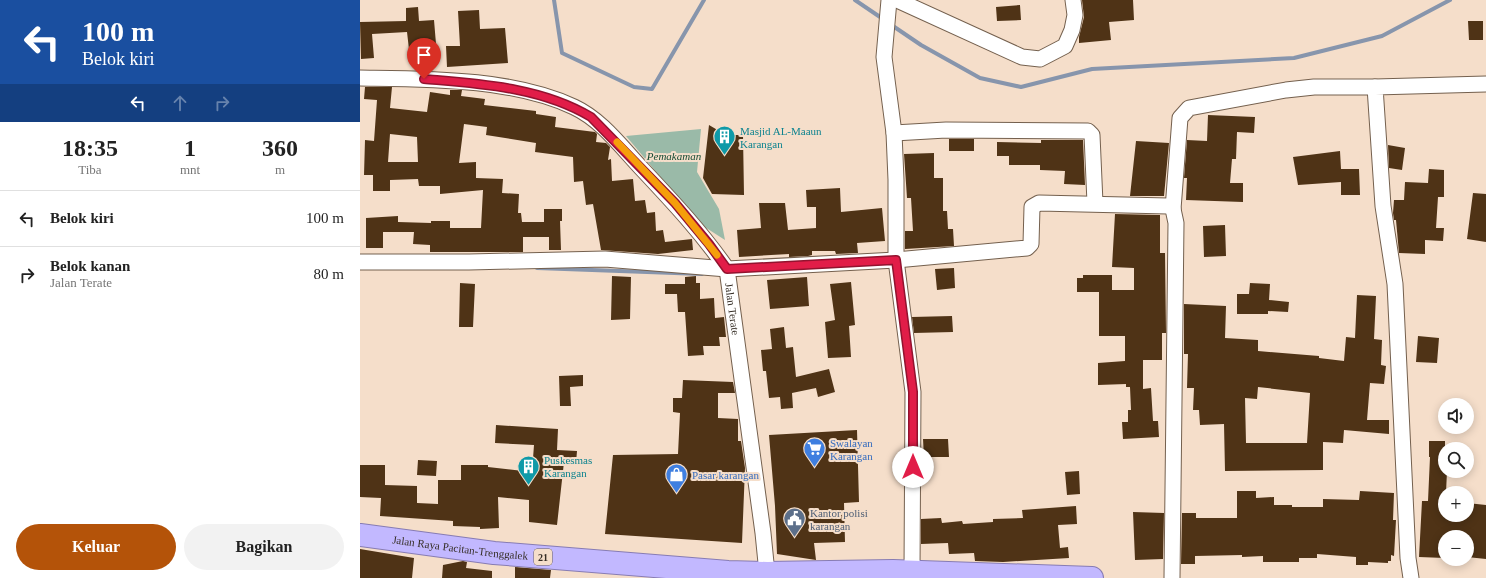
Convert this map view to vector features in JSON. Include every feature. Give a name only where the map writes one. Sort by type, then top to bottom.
[{"type":"highway","name":"Jalan Raya Pacitan-Trenggalek","points":[[360,535],[494,553],[767,576]]},
{"type":"highway","points":[[767,576],[912,572],[1030,578],[1092,578]]},
{"type":"street","points":[[912,572],[913,392],[896,260],[896,180],[894,133],[885,53],[891,1],[1022,57],[1040,59],[1065,46],[1072,30],[1075,15],[1073,0]]},
{"type":"street","name":"Jalan Terate","points":[[360,78],[424,79],[481,84],[532,92],[574,107],[591,117],[604,129],[675,203],[709,244],[727,269],[763,533],[767,576]]},
{"type":"street","points":[[1172,578],[1176,230],[1173,209],[1180,118],[1189,108],[1286,90],[1314,87],[1486,84]]},
{"type":"street","points":[[1375,87],[1383,206],[1395,292],[1408,558],[1411,578]]},
{"type":"street","points":[[894,133],[946,130],[1088,131],[1092,135],[1094,203]]},
{"type":"street","points":[[360,262],[605,260],[727,269],[896,260],[1027,248],[1031,244],[1032,207],[1034,204],[1094,203],[1162,205],[1173,209]]},
{"type":"green space","name":"Pemakaman","points":[[701,129],[697,172],[719,209],[725,240],[700,224],[626,136]]},
{"type":"building","points":[[1082,0],[1133,0],[1134,20],[1109,22],[1111,40],[1079,43],[1084,17]]},
{"type":"building","points":[[1020,5],[1021,20],[997,21],[996,7]]},
{"type":"building","points":[[418,7],[419,21],[434,20],[437,56],[410,58],[407,32],[372,34],[374,58],[361,59],[360,22],[406,21],[406,8]]},
{"type":"building","points":[[479,10],[480,29],[505,28],[508,63],[447,67],[446,46],[460,46],[458,11]]},
{"type":"building","points":[[1468,21],[1483,21],[1483,40],[1469,40]]},
{"type":"building","points":[[365,87],[392,87],[390,108],[427,112],[430,92],[450,95],[450,90],[462,90],[461,96],[485,99],[484,105],[536,111],[536,114],[556,117],[555,127],[595,132],[597,134],[596,142],[606,143],[610,147],[608,160],[611,159],[612,181],[633,179],[635,201],[645,200],[647,213],[655,212],[656,231],[663,230],[665,242],[692,239],[693,250],[658,254],[601,250],[593,204],[586,205],[583,181],[574,182],[573,157],[535,152],[536,143],[486,135],[487,127],[464,124],[459,163],[476,162],[476,178],[503,179],[502,193],[519,194],[518,213],[521,213],[522,222],[544,222],[544,209],[562,209],[562,221],[560,221],[561,250],[549,250],[549,237],[523,237],[523,252],[430,252],[430,245],[413,244],[414,232],[383,232],[383,248],[366,248],[366,218],[398,216],[398,222],[431,223],[431,221],[450,221],[450,228],[481,228],[483,190],[440,194],[440,186],[419,186],[418,179],[390,180],[390,191],[373,191],[373,175],[364,175],[365,140],[374,141],[377,100],[364,99]],"holes":[[[390,134],[417,137],[418,162],[388,162]]]},
{"type":"building","points":[[1208,115],[1255,117],[1254,133],[1237,132],[1236,159],[1232,159],[1230,183],[1243,183],[1243,202],[1186,200],[1187,178],[1184,178],[1187,140],[1207,141]]},
{"type":"building","name":"Masjid AL-Maaun Karangan","points":[[709,125],[726,135],[743,135],[744,195],[712,194],[703,178]]},
{"type":"building","points":[[949,139],[974,139],[974,151],[949,151]]},
{"type":"building","points":[[1041,140],[1083,140],[1085,185],[1064,184],[1065,171],[1040,170],[1040,165],[1009,165],[1009,156],[997,156],[997,142],[1041,143]]},
{"type":"building","points":[[1136,141],[1169,143],[1164,196],[1130,196]]},
{"type":"building","points":[[1388,145],[1405,148],[1402,170],[1389,168]]},
{"type":"building","points":[[1340,151],[1341,169],[1359,169],[1360,195],[1341,195],[1341,182],[1298,185],[1293,157]]},
{"type":"building","points":[[934,153],[934,178],[943,178],[943,211],[947,211],[948,229],[953,229],[954,246],[905,249],[905,231],[913,231],[911,198],[907,198],[904,154]]},
{"type":"building","points":[[1429,169],[1444,170],[1444,197],[1438,197],[1436,228],[1444,228],[1443,241],[1425,240],[1425,254],[1399,253],[1396,220],[1394,220],[1393,213],[1394,200],[1404,200],[1405,182],[1428,183]]},
{"type":"building","points":[[840,188],[841,212],[882,208],[885,241],[857,243],[858,253],[836,254],[835,251],[812,251],[812,255],[808,256],[789,257],[789,254],[739,257],[737,230],[761,228],[759,203],[785,203],[788,230],[816,228],[816,207],[807,207],[806,190]]},
{"type":"building","points":[[1473,193],[1486,194],[1486,242],[1467,239]]},
{"type":"building","points":[[1115,214],[1160,215],[1160,253],[1165,253],[1166,333],[1162,333],[1162,360],[1143,360],[1143,389],[1151,388],[1153,421],[1158,421],[1159,437],[1123,439],[1122,422],[1128,422],[1128,410],[1131,410],[1130,387],[1126,387],[1126,384],[1098,385],[1098,363],[1125,361],[1125,336],[1099,336],[1099,292],[1077,292],[1077,278],[1083,278],[1083,275],[1112,275],[1112,290],[1134,290],[1134,268],[1112,267]]},
{"type":"building","points":[[1225,225],[1226,256],[1204,257],[1203,226]]},
{"type":"building","points":[[954,268],[955,288],[937,290],[935,269]]},
{"type":"building","points":[[612,276],[631,277],[630,319],[611,320]]},
{"type":"building","points":[[696,276],[696,283],[700,283],[700,299],[714,298],[715,318],[724,317],[726,337],[719,337],[720,346],[703,346],[704,355],[688,356],[685,312],[678,312],[677,294],[665,294],[665,284],[685,284],[685,277]]},
{"type":"building","points":[[807,277],[809,306],[770,309],[767,280]]},
{"type":"building","points":[[851,282],[855,325],[849,326],[851,357],[828,358],[825,322],[835,320],[830,284]]},
{"type":"building","points":[[460,283],[475,284],[473,327],[459,327]]},
{"type":"building","points":[[1250,283],[1270,284],[1269,300],[1289,302],[1288,312],[1268,311],[1268,314],[1237,314],[1237,294],[1249,294]]},
{"type":"building","points":[[1357,295],[1376,296],[1374,339],[1382,340],[1381,365],[1386,366],[1384,384],[1370,383],[1367,420],[1389,420],[1389,434],[1344,430],[1343,443],[1323,442],[1323,470],[1225,471],[1224,424],[1200,425],[1199,410],[1193,410],[1194,388],[1187,388],[1188,354],[1184,354],[1184,304],[1226,306],[1225,338],[1258,340],[1258,351],[1319,356],[1319,358],[1344,361],[1346,337],[1355,338]],"holes":[[[1258,387],[1310,393],[1307,443],[1246,443],[1245,398],[1257,399]]]},
{"type":"building","points":[[952,316],[953,332],[914,333],[912,317]]},
{"type":"building","points":[[784,327],[786,348],[793,347],[796,377],[829,369],[835,392],[818,397],[816,388],[792,393],[793,408],[781,409],[780,397],[769,398],[766,371],[763,371],[761,350],[772,349],[770,329]]},
{"type":"building","points":[[1418,336],[1439,338],[1437,363],[1416,362]]},
{"type":"building","points":[[583,375],[583,386],[570,387],[571,406],[560,406],[559,376]]},
{"type":"building","name":"Pasar karangan","points":[[683,380],[733,382],[735,393],[718,393],[718,418],[738,419],[738,441],[741,441],[745,468],[742,543],[605,534],[613,455],[678,454],[680,413],[673,412],[673,398],[682,398]]},
{"type":"building","points":[[496,425],[558,429],[557,450],[577,451],[576,463],[564,462],[557,525],[529,522],[529,500],[498,497],[499,528],[480,529],[480,527],[453,526],[453,521],[380,516],[381,498],[360,497],[360,465],[385,465],[385,485],[417,486],[417,503],[438,504],[438,480],[461,480],[461,465],[488,465],[488,467],[532,472],[534,445],[495,443]]},
{"type":"building","name":"Swalayan Karangan","points":[[857,430],[859,502],[844,503],[845,542],[814,543],[816,560],[777,554],[775,506],[769,435]]},
{"type":"building","points":[[923,439],[948,439],[949,457],[924,457]]},
{"type":"building","points":[[1429,441],[1445,441],[1438,442],[1438,478],[1447,478],[1446,486],[1438,486],[1438,522],[1474,522],[1474,504],[1486,505],[1486,559],[1474,558],[1474,530],[1438,530],[1438,558],[1419,557],[1422,501],[1428,501]]},
{"type":"building","points":[[418,460],[437,461],[436,476],[417,475]]},
{"type":"building","points":[[1079,471],[1080,494],[1067,495],[1065,472]]},
{"type":"building","points":[[1237,491],[1256,491],[1256,498],[1274,497],[1274,505],[1292,505],[1292,507],[1323,507],[1323,499],[1359,500],[1360,491],[1394,493],[1393,520],[1396,520],[1394,556],[1391,555],[1391,561],[1388,561],[1388,563],[1368,562],[1368,565],[1356,565],[1356,557],[1317,554],[1317,558],[1299,558],[1299,562],[1263,562],[1263,556],[1195,556],[1195,564],[1181,564],[1182,513],[1196,513],[1196,518],[1237,518]]},
{"type":"building","points":[[1076,506],[1077,524],[1058,525],[1060,548],[1068,547],[1069,558],[1003,562],[975,561],[974,553],[949,554],[948,543],[921,544],[921,519],[941,518],[942,523],[962,521],[963,524],[993,522],[993,519],[1023,518],[1022,510]]},
{"type":"building","points":[[1133,512],[1164,513],[1163,559],[1135,560]]},
{"type":"building","points":[[360,549],[414,558],[412,578],[360,578]]},
{"type":"building","points":[[463,561],[467,562],[466,568],[492,571],[492,578],[442,578],[443,565]]},
{"type":"building","points":[[515,567],[551,570],[550,578],[515,578]]},
{"type":"waterway","points":[[554,0],[562,53],[634,87],[652,89],[704,0]]},
{"type":"waterway","points":[[855,0],[883,19]]},
{"type":"waterway","points":[[890,24],[921,45],[980,78],[1021,87],[1092,69],[1294,58],[1382,36],[1450,0]]},
{"type":"waterway","points":[[537,268],[702,274]]},
{"type":"slow traffic","points":[[617,142],[675,203],[717,255]]},
{"type":"place","name":"Masjid AL-Maaun Karangan","points":[[724,156]]},
{"type":"place","name":"Swalayan Karangan","points":[[815,468]]},
{"type":"place","name":"Puskesmas Karangan","points":[[528,486]]},
{"type":"place","name":"Pasar karangan","points":[[677,494]]},
{"type":"place","name":"Kantor polisi karangan","points":[[795,538]]},
{"type":"route","points":[[424,79],[481,84],[532,92],[574,107],[591,117],[675,203],[709,244],[727,269],[896,260],[913,392],[913,467]]}]
